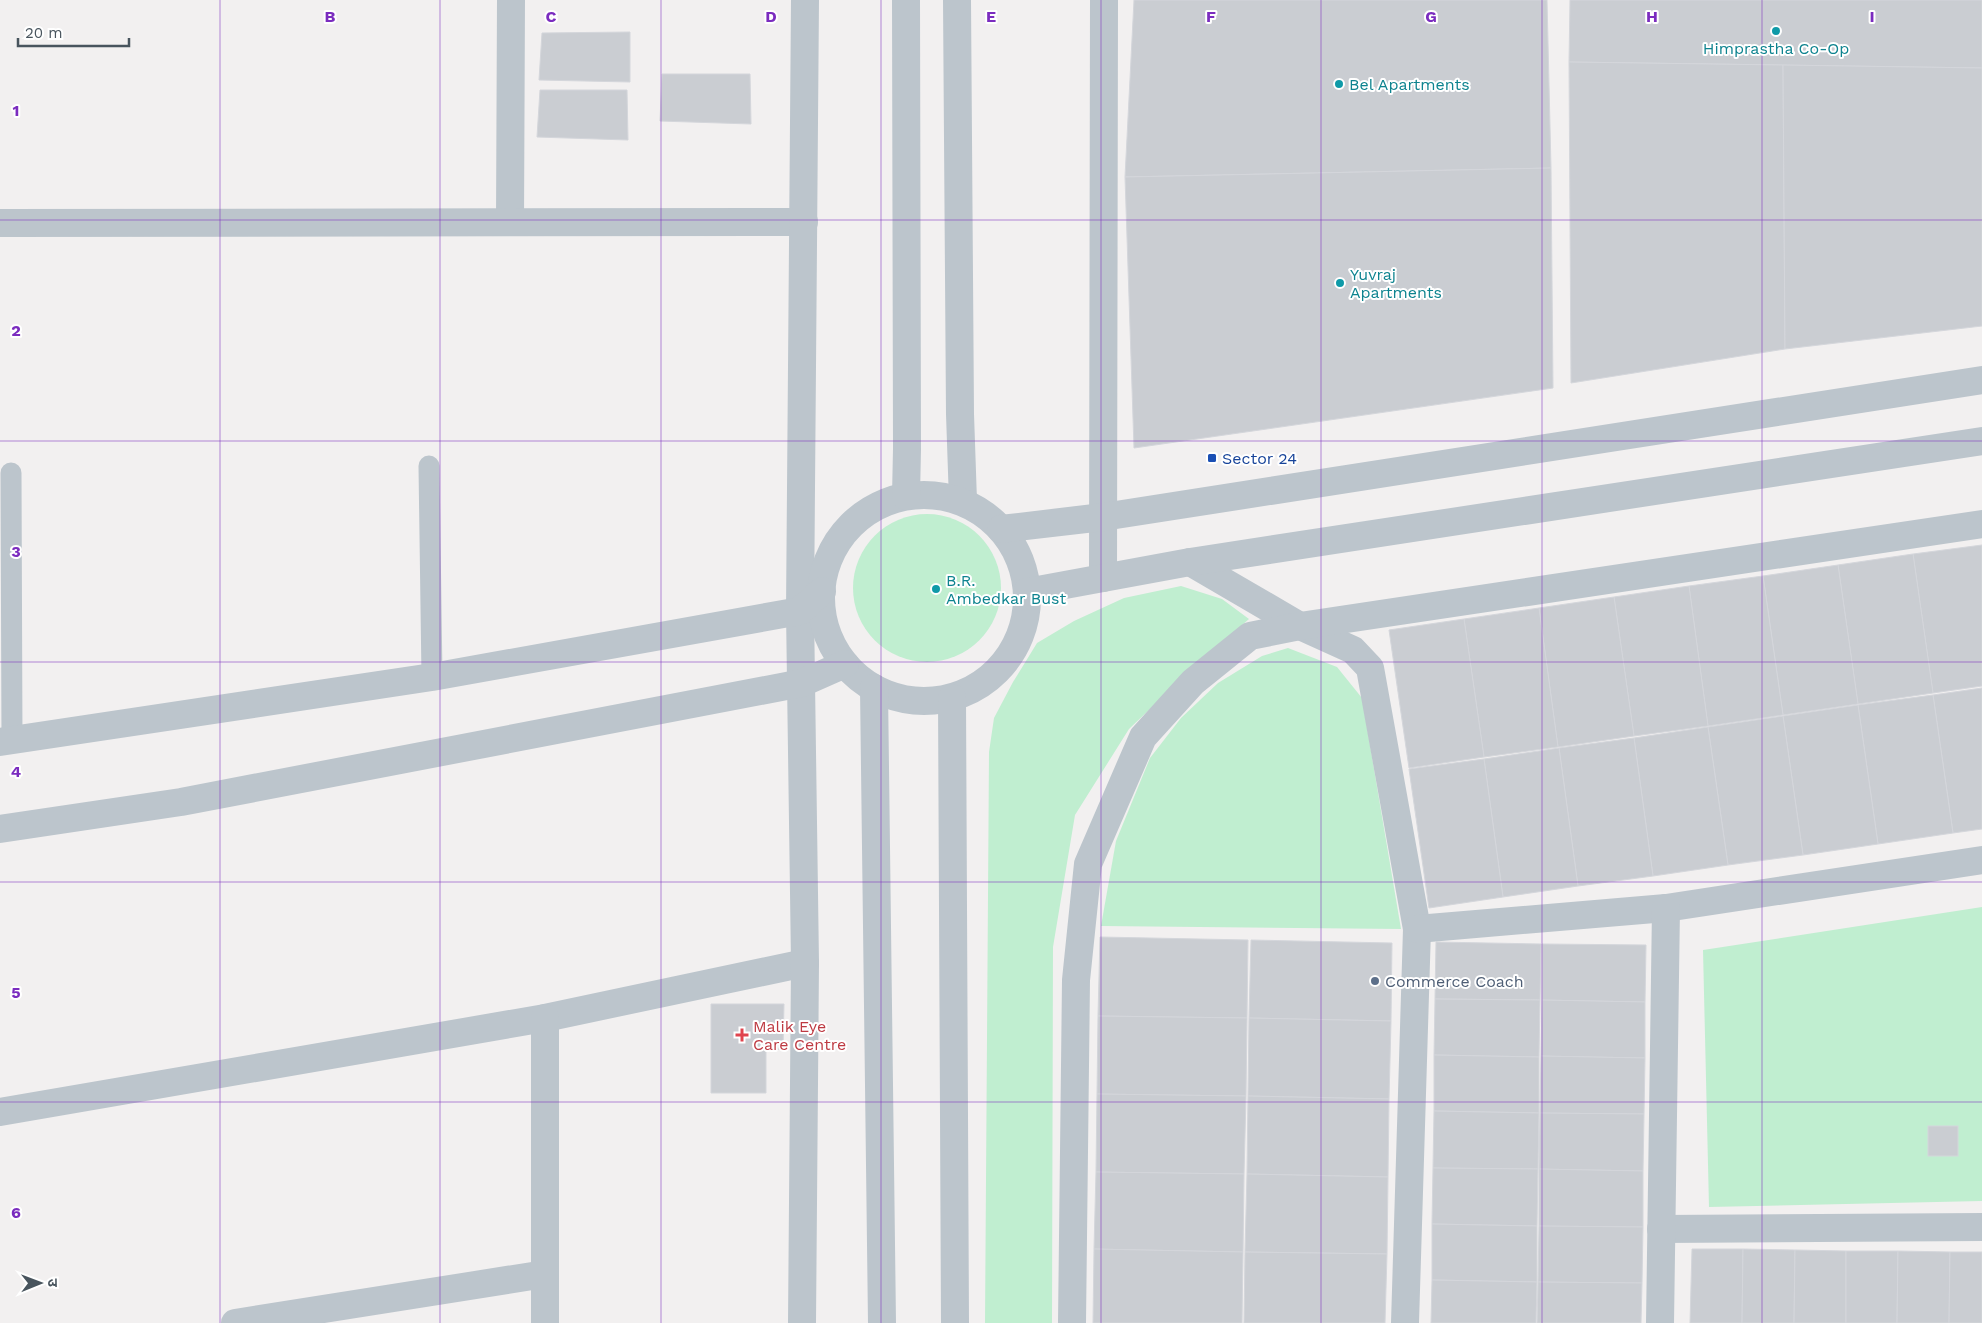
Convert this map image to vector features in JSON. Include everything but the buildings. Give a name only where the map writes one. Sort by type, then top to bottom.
[{"type":"street","points":[[510,222],[511,0]]},
{"type":"street","points":[[802,1323],[805,963],[800,610],[805,0]]},
{"type":"street","points":[[906,0],[906,496]]},
{"type":"street","points":[[957,0],[960,404],[963,501]]},
{"type":"street","points":[[1102,578],[1104,0]]},
{"type":"street","points":[[0,222],[804,222]]},
{"type":"street","points":[[1002,529],[1103,517],[1982,380]]},
{"type":"street","points":[[1027,592],[1190,562],[1982,441]]},
{"type":"street","points":[[935,495],[963,501],[984,513],[1002,529],[1020,558],[1027,592],[1024,626],[1009,658],[984,683],[952,698],[926,701],[899,698],[874,688],[858,677],[845,664],[831,642],[823,617],[822,591],[829,558],[847,529],[874,508],[906,496],[935,495]]},
{"type":"street","points":[[1072,1323],[1076,980],[1088,864],[1143,737],[1194,682],[1250,636],[1300,626],[1982,524]]},
{"type":"street","points":[[1190,562],[1300,626],[1352,650],[1370,668],[1417,929],[1406,1323]]},
{"type":"street","points":[[6,741],[432,677],[800,610],[822,591]]},
{"type":"street","points":[[0,829],[182,802],[802,683],[845,664]]},
{"type":"street","points":[[874,688],[882,1323]]},
{"type":"street","points":[[952,698],[955,1323]]},
{"type":"street","points":[[1417,929],[1666,908],[1982,860]]},
{"type":"street","points":[[1660,1323],[1666,908]]},
{"type":"street","points":[[0,1112],[545,1018],[805,963]]},
{"type":"street","points":[[545,1018],[545,1323]]},
{"type":"street","points":[[1662,1229],[1982,1227]]},
{"type":"street","points":[[234,1323],[285,1319],[545,1274]]},
{"type":"lane","points":[[429,466],[432,677]]},
{"type":"lane","points":[[6,741],[11,473]]},
{"type":"green space","points":[[927,514],[955,520],[979,536],[995,560],[1001,588],[995,616],[979,640],[955,656],[927,662],[899,656],[875,640],[859,616],[853,588],[859,560],[875,536],[899,520]]},
{"type":"green space","points":[[1181,586],[1222,599],[1249,619],[1198,663],[1129,729],[1075,815],[1053,947],[1052,1323],[985,1323],[989,752],[994,718],[1037,643],[1074,621],[1124,598]]},
{"type":"green space","points":[[1288,648],[1337,667],[1362,698],[1401,929],[1101,926],[1116,841],[1150,758],[1181,718],[1218,683],[1262,656]]},
{"type":"green space","points":[[1982,907],[1982,1201],[1709,1207],[1703,950]]},
{"type":"place","name":"Himprastha Co-Op","points":[[1776,31]]},
{"type":"place","name":"Bel Apartments","points":[[1339,84]]},
{"type":"place","name":"Yuvraj Apartments","points":[[1340,283]]},
{"type":"place","name":"Sector 24","points":[[1212,458]]},
{"type":"place","name":"B.R. Ambedkar Bust","points":[[936,589]]},
{"type":"place","name":"Commerce Coach","points":[[1375,981]]},
{"type":"place","name":"Malik Eye Care Centre","points":[[742,1035]]}]
